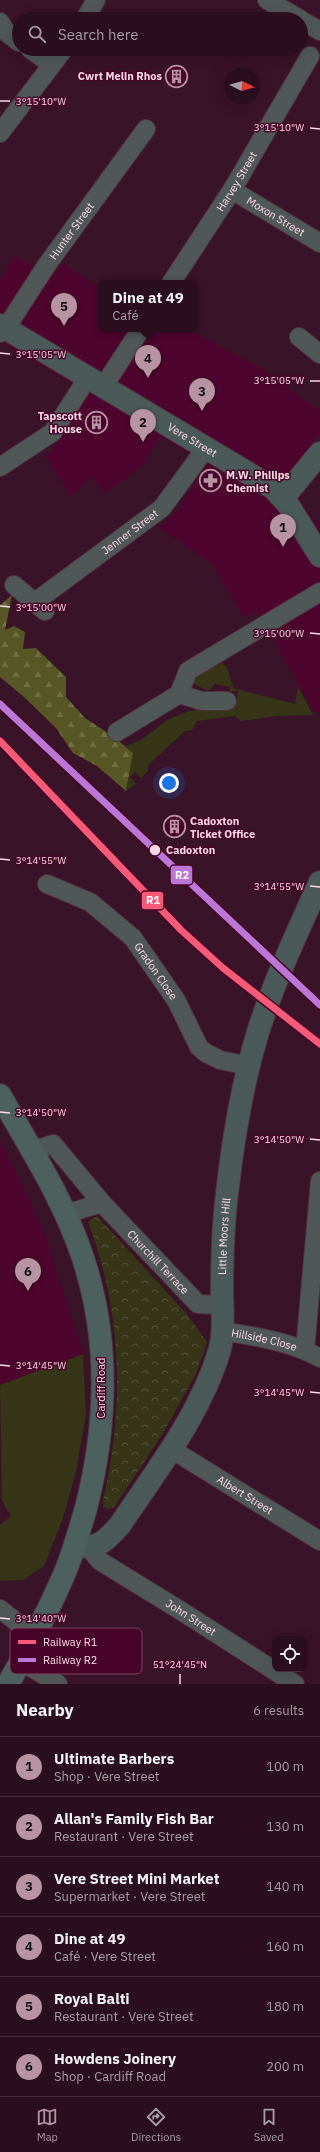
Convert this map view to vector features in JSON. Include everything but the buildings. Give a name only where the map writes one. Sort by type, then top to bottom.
[{"type":"main road","name":"Cardiff Road","points":[[0,1096],[32,1151],[65,1214],[83,1258],[92,1289],[100,1337],[103,1387],[101,1430],[82,1547],[64,1577],[38,1628]]},
{"type":"main road","name":"Cardiff Road","points":[[8,1684],[14,1674]]},
{"type":"street","points":[[89,12],[96,0]]},
{"type":"street","points":[[267,0],[288,12]]},
{"type":"street","points":[[0,22],[6,32],[12,37]]},
{"type":"street","points":[[308,23],[320,30]]},
{"type":"street","points":[[40,56],[51,64]]},
{"type":"street","points":[[0,133],[58,56]]},
{"type":"street","name":"Harvey Street","points":[[173,280],[232,190],[310,56]]},
{"type":"street","name":"Hunter Street","points":[[2,329],[146,129]]},
{"type":"street","name":"Moxon Street","points":[[232,190],[320,243]]},
{"type":"street","name":"Vere Street","points":[[2,329],[96,382],[273,488],[283,498],[320,556]]},
{"type":"street","points":[[0,467],[53,432],[138,332]]},
{"type":"street","points":[[299,336],[320,354]]},
{"type":"street","name":"Jenner Street","points":[[14,585],[39,604],[162,508],[206,448]]},
{"type":"street","points":[[283,498],[320,453]]},
{"type":"street","points":[[117,732],[179,694],[188,671],[320,592]]},
{"type":"street","points":[[179,694],[202,701],[227,701]]},
{"type":"street","name":"Little Moors Hill","points":[[82,1547],[100,1544],[113,1533],[171,1449],[204,1388],[218,1354],[223,1331],[223,1229],[230,1159],[249,1066],[258,1033],[276,982],[320,882]]},
{"type":"street","name":"Gradon Close","points":[[47,884],[90,902],[133,938],[176,1000],[199,1047],[202,1050],[220,1060],[249,1066]]},
{"type":"street","name":"Churchill Terrace","points":[[32,1151],[53,1144],[102,1203],[198,1304],[222,1305]]},
{"type":"street","name":"Hillside Close","points":[[223,1331],[262,1338],[313,1354],[320,1181]]},
{"type":"street","points":[[65,1214],[102,1203]]},
{"type":"street","name":"Albert Street","points":[[171,1449],[320,1541]]},
{"type":"street","name":"John Street","points":[[82,1547],[100,1561],[295,1684]]},
{"type":"street","points":[[0,1609],[26,1628]]},
{"type":"street","points":[[42,1674],[58,1684]]},
{"type":"shaded area","points":[[14,255],[51,278],[63,263],[98,287],[98,332],[194,332],[259,367],[320,412],[320,433],[284,479],[320,527],[320,713],[314,711],[257,612],[244,617],[211,563],[159,528],[178,510],[207,464],[160,436],[144,464],[105,493],[90,476],[71,497],[45,456],[57,445],[86,392],[0,341],[0,279]]},
{"type":"shaded area","points":[[0,1140],[44,1231],[83,1354],[0,1385]]},
{"type":"green space","points":[[12,595],[5,630],[14,626],[25,632],[23,649],[36,648],[66,677],[66,697],[85,718],[114,737],[133,753],[126,791],[97,766],[73,753],[56,728],[24,697],[0,677],[0,605]]},
{"type":"green space","points":[[222,663],[227,667],[233,688],[295,704],[298,687],[313,715],[277,716],[241,721],[235,716],[197,721],[192,730],[185,731],[148,765],[148,771],[141,778],[135,772],[130,777],[136,784],[126,791],[133,753],[125,746],[141,740],[169,719],[189,711],[226,706],[230,701],[237,701],[238,691],[230,691],[230,687],[215,684],[208,691],[190,682],[191,677]]},
{"type":"green space","points":[[97,1216],[185,1312],[207,1342],[196,1374],[162,1435],[115,1506],[110,1509],[103,1507],[103,1500],[115,1430],[117,1395],[116,1360],[108,1290],[88,1222]]},
{"type":"green space","points":[[83,1354],[86,1414],[76,1472],[63,1518],[44,1566],[23,1580],[0,1581],[0,1525],[11,1516],[2,1501],[0,1385]]},
{"type":"railway","points":[[0,741],[181,930],[223,968],[320,1044]]},
{"type":"rail line","name":"R2","points":[[0,704],[320,1005]]},
{"type":"rail line","name":"R1","points":[[0,741],[181,930],[223,968],[320,1044]]},
{"type":"place","name":"Cwrt Melin Rhos","points":[[177,76]]},
{"type":"place","name":"Royal Balti","points":[[64,326]]},
{"type":"place","name":"Dine at 49","points":[[148,378]]},
{"type":"place","name":"Vere Street Mini Market","points":[[202,411]]},
{"type":"place","name":"Tapscott House","points":[[97,422]]},
{"type":"place","name":"Allan's Family Fish Bar","points":[[143,442]]},
{"type":"place","name":"M.W. Philips Chemist","points":[[211,481]]},
{"type":"place","name":"Ultimate Barbers","points":[[283,547]]},
{"type":"place","name":"Cadoxton Ticket Office","points":[[174,827]]},
{"type":"place","name":"Cadoxton","points":[[155,850]]},
{"type":"place","name":"Howdens Joinery","points":[[28,1291]]}]
